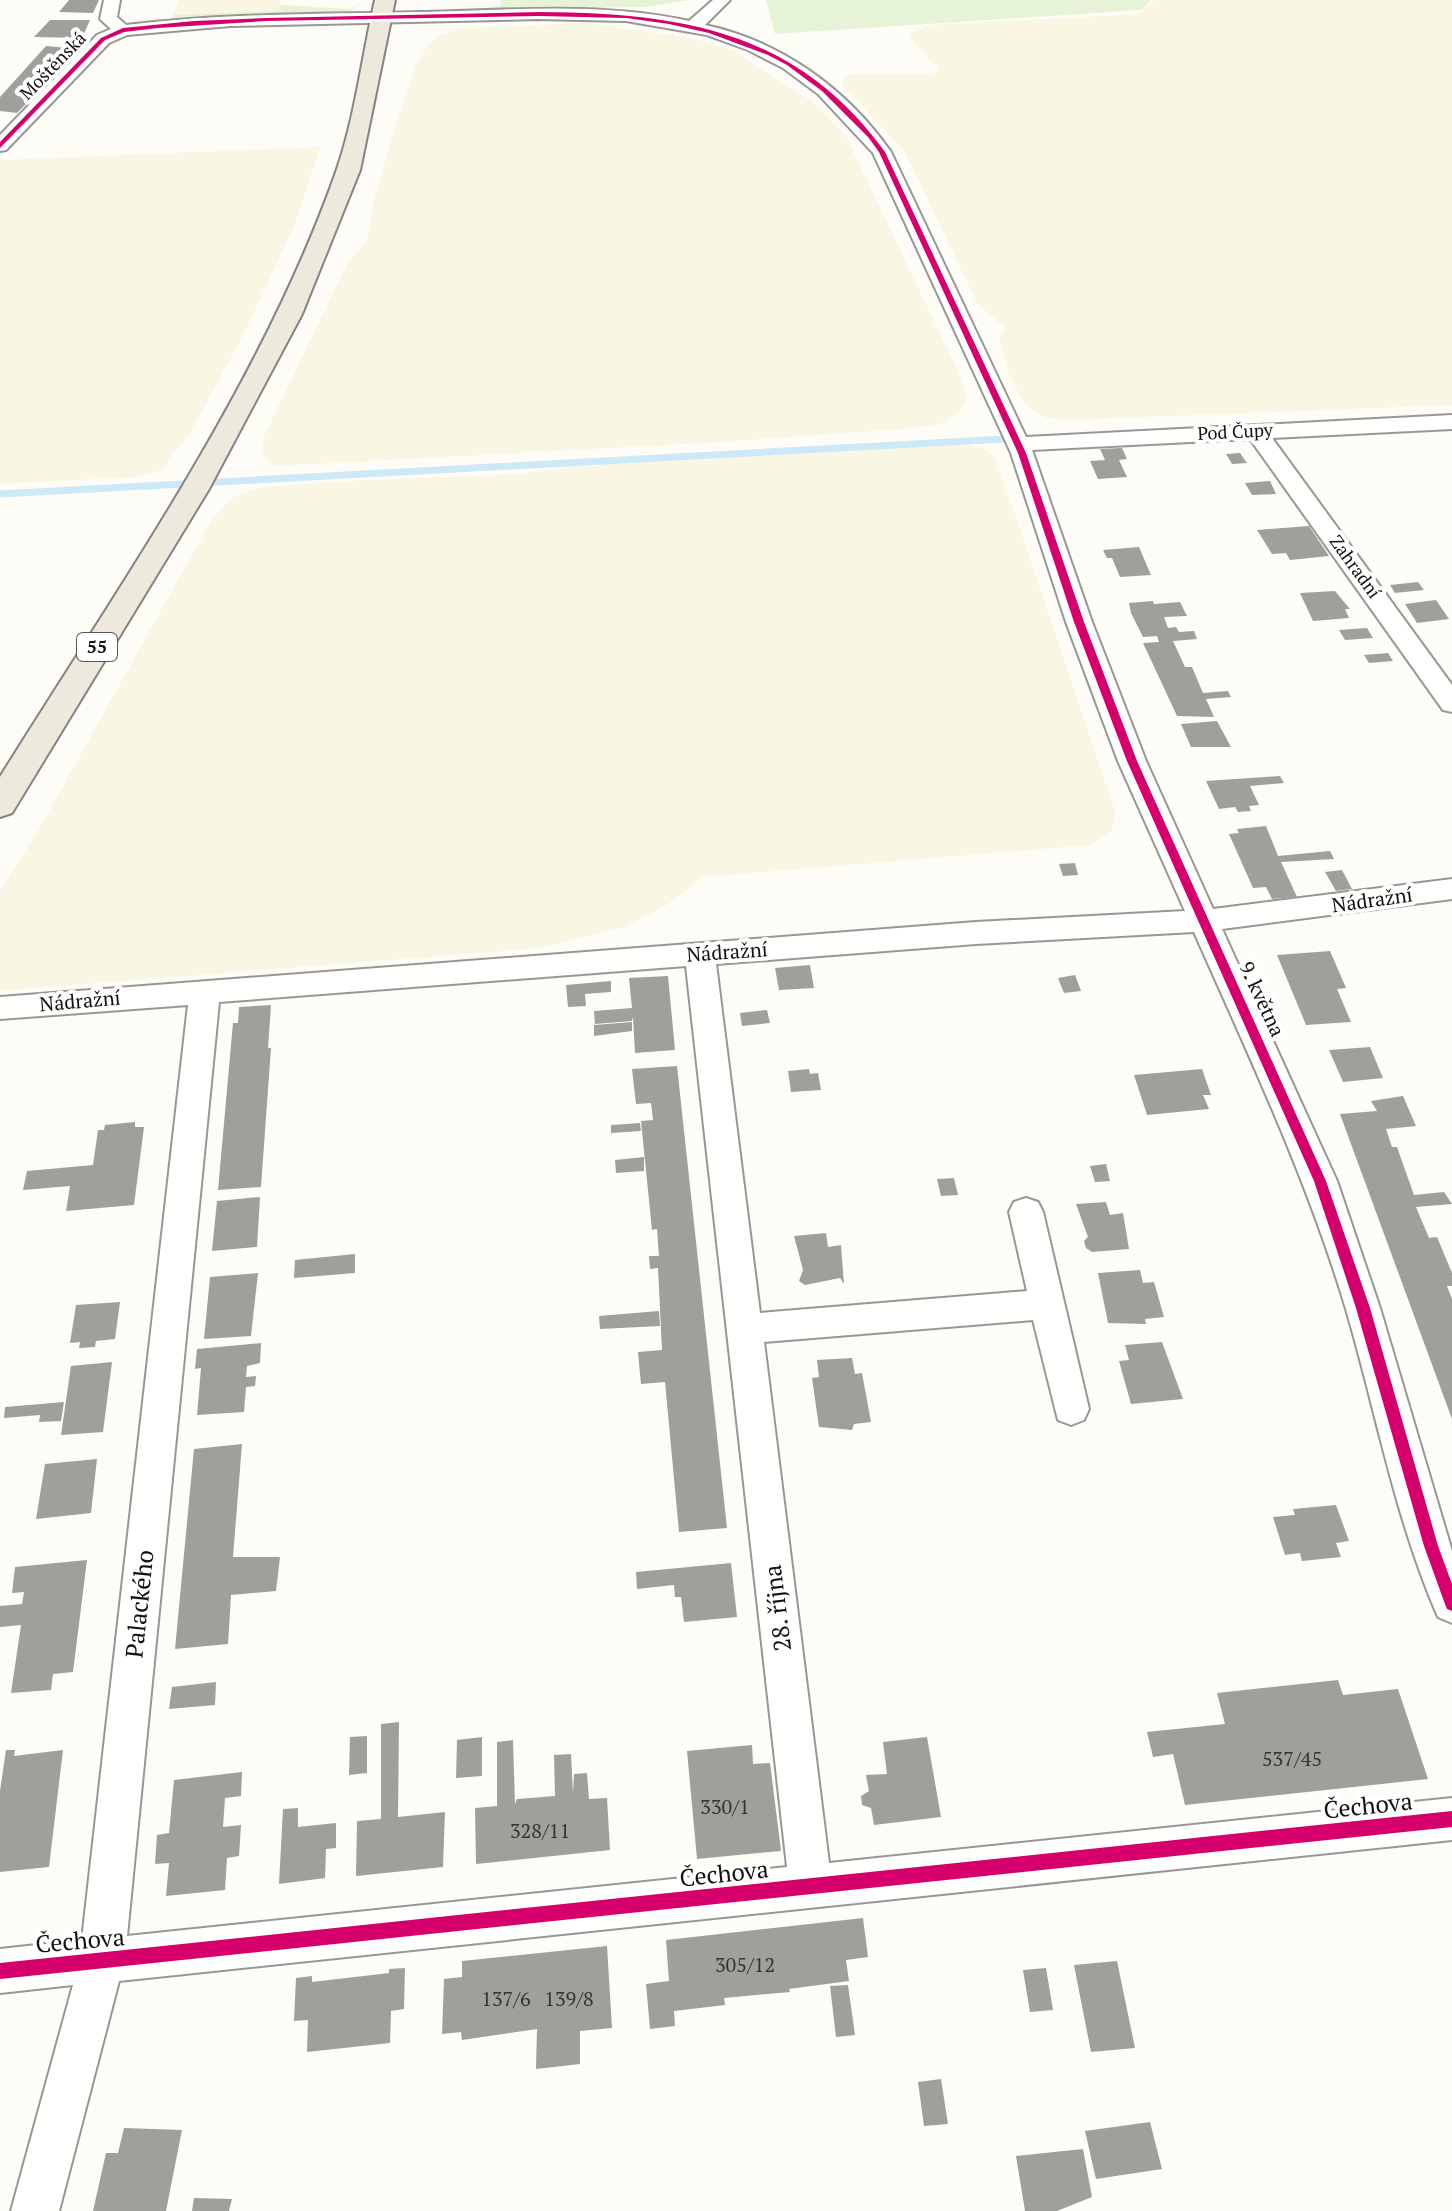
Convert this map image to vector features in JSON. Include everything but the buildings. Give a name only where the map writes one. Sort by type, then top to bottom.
[{"type":"main road","name":"55","points":[[0,805],[199,481],[289,314],[327,227],[352,155],[383,9]]},
{"type":"street","name":"Moštěnská","points":[[0,146],[103,39],[123,30],[108,19],[112,0]]},
{"type":"street","points":[[693,27],[722,0]]},
{"type":"street","points":[[123,30],[383,9]]},
{"type":"street","name":"9. května","points":[[383,9],[593,15],[693,27],[745,42],[783,61],[842,107],[873,139],[1013,432],[1109,704],[1320,1181],[1363,1308],[1431,1546],[1452,1604]]},
{"type":"street","name":"Pod Čupy","points":[[1013,432],[1256,431],[1452,422]]},
{"type":"street","name":"Zahradní","points":[[1256,431],[1452,704]]},
{"type":"street","name":"Nádražní","points":[[0,1008],[976,933],[1203,921],[1452,889]]},
{"type":"street","name":"28. října","points":[[700,954],[811,1887]]},
{"type":"street","name":"Palackého","points":[[35,2211],[102,1962],[205,990]]},
{"type":"street","points":[[1026,1212],[1071,1409]]},
{"type":"street","points":[[745,1329],[1047,1304]]},
{"type":"street","name":"Čechova","points":[[0,1971],[1452,1819]]},
{"type":"shaded area","points":[[179,0],[281,0],[278,10],[173,15]]},
{"type":"shaded area","points":[[1155,0],[1452,0],[1452,405],[1070,420],[1045,418],[1026,406],[1010,378],[999,340],[1005,328],[977,303],[905,152],[842,85],[848,75],[934,73],[939,69],[911,39],[911,33],[928,25],[1140,14]]},
{"type":"shaded area","points":[[585,23],[692,38],[734,51],[813,102],[846,136],[958,371],[968,398],[958,413],[938,425],[900,429],[723,442],[274,466],[262,454],[263,438],[347,264],[367,241],[375,196],[396,123],[416,65],[428,45],[439,36],[460,28]]},
{"type":"shaded area","points":[[320,147],[295,224],[244,334],[190,433],[162,470],[133,477],[0,484],[0,160]]},
{"type":"shaded area","points":[[965,444],[984,449],[996,458],[1116,814],[1111,832],[1091,845],[702,877],[667,905],[624,927],[540,948],[0,991],[0,891],[39,829],[212,519],[232,498],[261,487],[521,474],[568,467]]},
{"type":"green space","points":[[501,0],[690,0],[646,7],[500,9]]},
{"type":"green space","points":[[766,0],[1151,0],[1142,10],[775,34]]},
{"type":"green space","points":[[361,3],[348,13],[332,16],[170,22],[173,15],[269,11],[278,10],[280,5],[350,9]]},
{"type":"waterway","points":[[0,494],[1005,439]]},
{"type":"cycle path","points":[[0,146],[103,39],[123,30],[230,21],[583,14],[669,22],[711,31],[770,54],[807,76],[856,120],[882,152],[1022,453],[1079,622],[1132,761],[1320,1181],[1363,1308],[1431,1546],[1452,1604]]},
{"type":"cycle path","points":[[0,1971],[1452,1819]]}]
